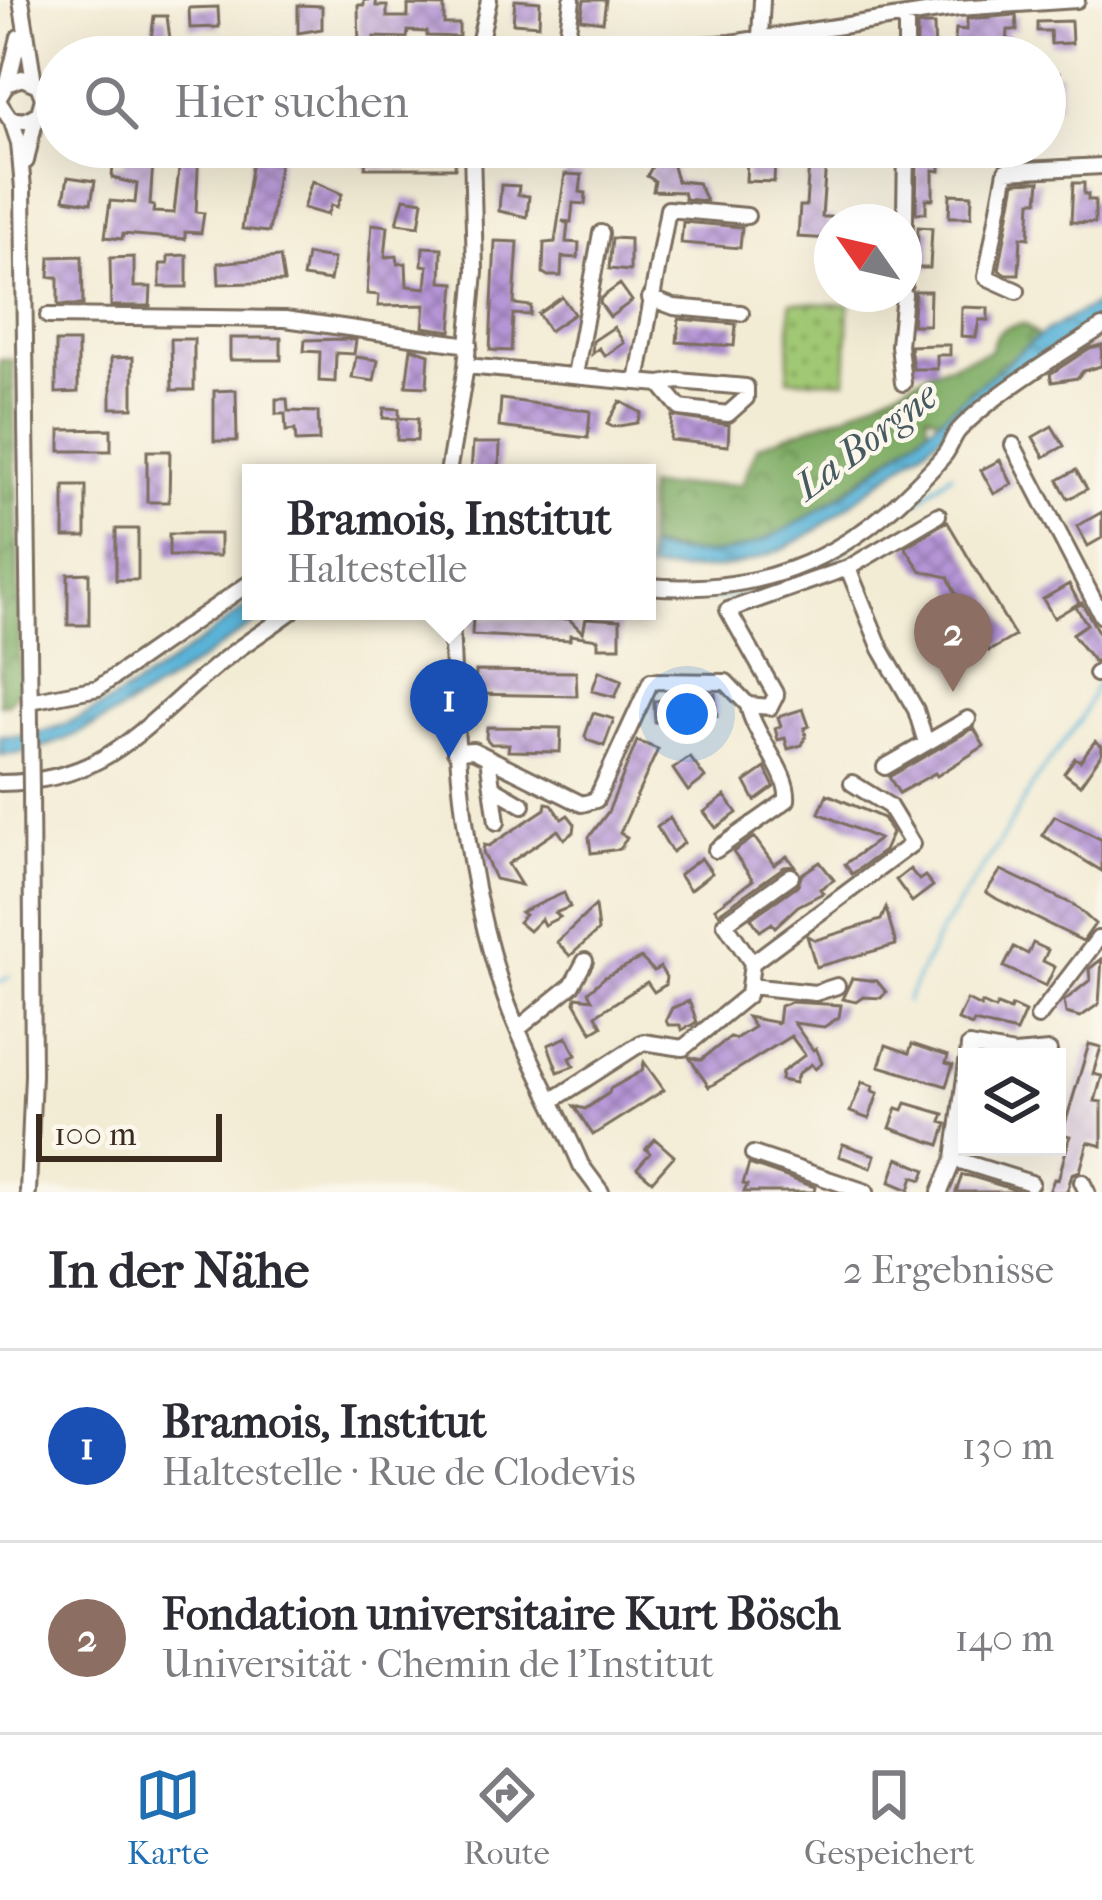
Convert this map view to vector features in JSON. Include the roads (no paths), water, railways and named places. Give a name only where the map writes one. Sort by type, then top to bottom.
[{"type":"street","points":[[481,36],[489,0]]},
{"type":"street","points":[[567,36],[572,0]]},
{"type":"street","points":[[760,36],[762,0]]},
{"type":"street","points":[[768,36],[906,18],[957,4],[1077,0]]},
{"type":"street","points":[[4,101],[19,78],[36,84],[21,1]]},
{"type":"street","points":[[21,1],[16,57],[4,101],[19,142],[23,190],[33,1059],[28,1192]]},
{"type":"street","points":[[906,18],[906,36]]},
{"type":"street","points":[[4,101],[22,122],[36,115]]},
{"type":"street","points":[[23,190],[36,118]]},
{"type":"street","points":[[1066,168],[1102,166]]},
{"type":"street","points":[[450,464],[469,345],[475,272],[473,168]]},
{"type":"street","points":[[905,204],[906,168]]},
{"type":"street","points":[[1017,292],[986,277],[1006,171],[1064,168]]},
{"type":"street","points":[[637,382],[668,209],[747,216]]},
{"type":"street","points":[[575,375],[601,233]]},
{"type":"street","points":[[650,298],[674,307],[741,313]]},
{"type":"street","points":[[902,312],[898,345],[903,383]]},
{"type":"street","points":[[48,316],[285,319],[469,345]]},
{"type":"street","points":[[656,587],[708,590],[782,574],[836,551],[910,491],[946,453],[956,432],[1102,328]]},
{"type":"street","points":[[466,366],[746,387],[746,398],[728,414],[680,408],[660,384]]},
{"type":"street","points":[[1013,445],[1102,616]]},
{"type":"street","points":[[748,705],[770,707],[776,695],[728,610],[848,568],[938,514]]},
{"type":"street","points":[[848,568],[904,528]]},
{"type":"street","points":[[848,568],[881,650],[916,710],[926,743]]},
{"type":"street","points":[[30,701],[98,688],[242,588]]},
{"type":"street","points":[[0,783],[57,778],[109,757],[220,662],[279,620]]},
{"type":"street","points":[[451,620],[461,811],[497,974],[581,1165],[599,1191]]},
{"type":"street","points":[[455,751],[473,750],[582,804],[596,800],[650,681],[726,682],[748,705],[752,725],[789,788],[787,800],[716,850]]},
{"type":"street","points":[[886,766],[968,719]]},
{"type":"street","points":[[488,758],[497,822]]},
{"type":"street","points":[[752,963],[912,844],[889,806],[852,783]]},
{"type":"street","points":[[492,787],[523,805]]},
{"type":"street","points":[[553,1100],[644,1042],[683,1048],[748,995],[752,963],[725,923],[791,875]]},
{"type":"street","points":[[1038,1017],[1101,936]]},
{"type":"street","points":[[519,1028],[572,985],[585,962]]},
{"type":"street","points":[[749,986],[815,993],[836,986]]},
{"type":"street","points":[[940,1192],[954,1160],[958,1130]]},
{"type":"street","points":[[753,1154],[866,1192]]},
{"type":"street","points":[[954,1160],[1031,1183]]},
{"type":"water","points":[[1102,301],[1102,320],[1072,335],[815,531],[773,553],[734,565],[656,570],[656,550],[711,554],[749,546],[791,527],[881,466],[1061,322]]},
{"type":"water","points":[[242,611],[242,620],[260,620],[103,721],[31,751],[0,755],[0,735],[29,734],[62,725],[96,710]]},
{"type":"waterway","points":[[891,517],[952,473]]},
{"type":"waterway","points":[[690,599],[732,597],[774,587],[814,570],[849,547]]},
{"type":"waterway","points":[[906,1002],[939,934],[1036,779],[1081,719],[1098,681]]},
{"type":"waterway","points":[[0,982],[9,977]]},
{"type":"place","name":"Fondation universitaire Kurt Bösch","points":[[953,692]]},
{"type":"place","name":"Bramois, Institut","points":[[449,758]]},
{"type":"water label","name":"La Borgne","points":[[866,441]]}]
